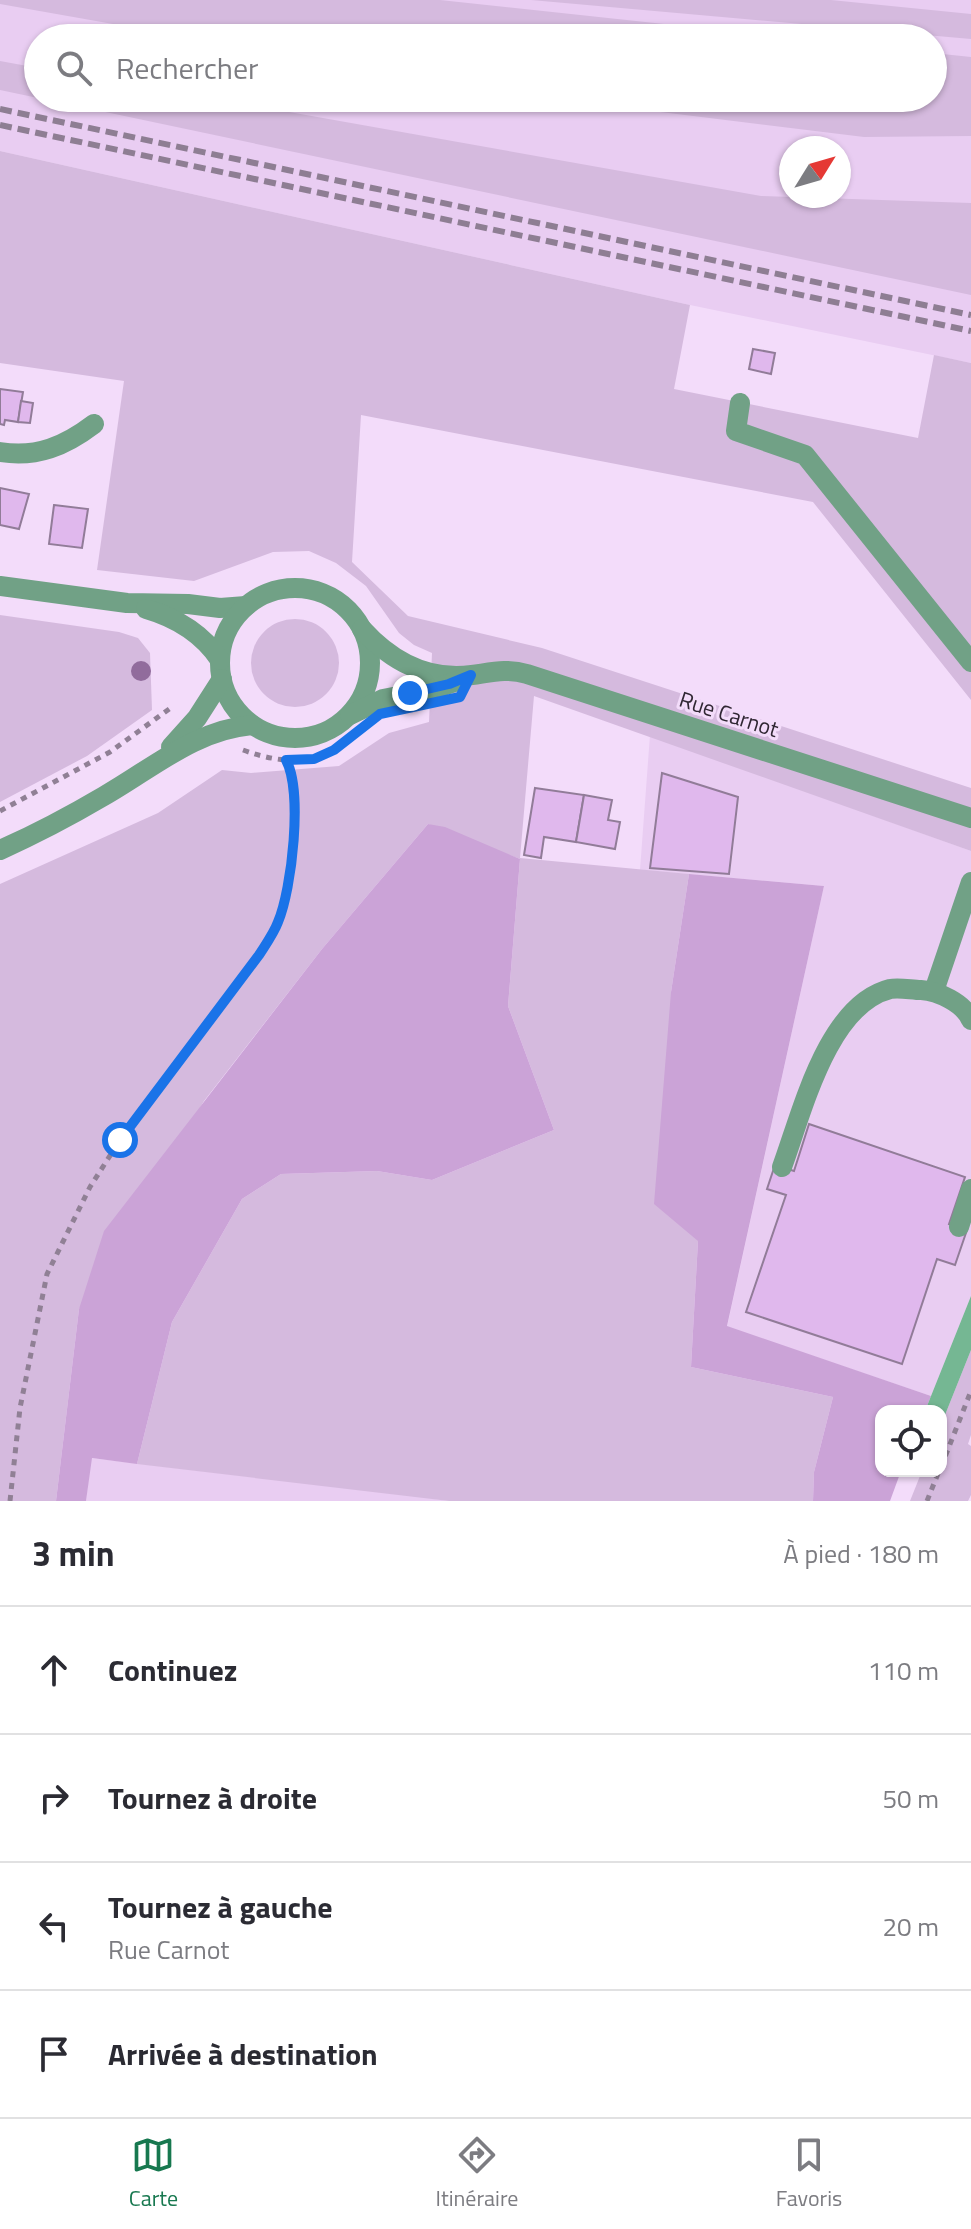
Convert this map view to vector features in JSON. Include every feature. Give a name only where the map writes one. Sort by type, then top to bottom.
[{"type":"street","points":[[740,403],[736,431],[805,455],[971,662]]},
{"type":"street","points":[[0,452],[26,454],[55,448],[94,424]]},
{"type":"street","points":[[0,586],[127,603],[220,608],[246,606]]},
{"type":"street","points":[[127,603],[181,622],[211,647],[221,669],[233,704],[252,725],[278,736],[297,738],[353,724],[369,675],[370,656],[362,629],[338,602],[323,593],[305,589],[278,590],[261,596],[234,619],[226,634],[221,669],[187,730],[154,764]]},
{"type":"street","name":"Rue Carnot","points":[[362,629],[384,651],[410,666],[439,675],[471,675],[507,669],[527,674],[971,818]]},
{"type":"street","name":"Rue Carnot","points":[[353,724],[383,699],[434,689],[471,675]]},
{"type":"street","points":[[0,850],[106,796],[154,764],[210,733],[252,725]]},
{"type":"street","points":[[934,991],[971,882]]},
{"type":"street","points":[[782,1167],[827,1048],[857,1006],[891,989],[934,991],[967,1011],[971,1020]]},
{"type":"street","points":[[959,1227],[971,1189]]},
{"type":"path","points":[[0,811],[110,752],[163,715],[178,719],[187,730]]},
{"type":"path","points":[[236,747],[261,756],[286,760],[314,759],[334,750],[353,724]]},
{"type":"path","points":[[10,1501],[20,1408],[47,1274],[90,1187],[120,1140],[259,955],[278,922],[290,884],[294,838],[293,784],[286,760]]},
{"type":"path","points":[[947,1451],[971,1391]]},
{"type":"path","points":[[927,1501],[937,1477]]},
{"type":"shaded area","points":[[0,0],[971,0],[971,363],[690,305],[0,151]]},
{"type":"shaded area","points":[[0,0],[440,0],[664,24],[113,24],[0,4]]},
{"type":"shaded area","points":[[531,0],[831,0],[971,14],[971,39],[947,37],[947,24],[802,24]]},
{"type":"shaded area","points":[[947,54],[971,57],[971,136],[864,137],[661,112],[947,112]]},
{"type":"shaded area","points":[[0,61],[24,65],[24,95],[0,90]]},
{"type":"shaded area","points":[[105,112],[290,112],[761,196],[779,197],[779,208],[851,208],[851,199],[971,203],[971,295]]},
{"type":"shaded area","points":[[0,151],[690,305],[674,389],[918,438],[934,355],[971,363],[971,700],[813,502],[361,415],[352,562],[408,616],[542,648],[971,788],[971,851],[534,696],[520,858],[689,874],[671,992],[698,1241],[691,1367],[833,1397],[814,1472],[813,1501],[449,1501],[137,1464],[172,1322],[242,1199],[281,1174],[377,1171],[432,1180],[554,1130],[508,1006],[520,859],[428,824],[322,949],[204,1101],[79,1309],[56,1501],[0,1501],[0,884],[158,813],[222,770],[251,773],[339,766],[389,733],[429,722],[432,653],[414,645],[399,633],[366,586],[336,563],[309,551],[273,552],[194,581],[97,570],[124,381],[0,363]]},
{"type":"shaded area","points":[[0,615],[119,632],[138,638],[150,653],[152,710],[87,756],[0,802]]},
{"type":"shaded area","points":[[295,619],[312,622],[326,632],[336,646],[339,663],[336,680],[326,694],[312,704],[295,707],[278,704],[264,694],[254,680],[251,663],[254,646],[264,632],[278,622]]},
{"type":"shaded area","points":[[650,735],[971,851],[971,1296],[931,1396],[727,1327],[824,886],[640,870]]},
{"type":"shaded area","points":[[428,824],[445,827],[520,859],[508,1006],[554,1130],[432,1180],[377,1171],[281,1174],[242,1199],[172,1322],[137,1464],[92,1458],[86,1501],[56,1501],[79,1309],[104,1231],[322,949]]},
{"type":"shaded area","points":[[689,874],[824,886],[727,1326],[931,1396],[927,1405],[875,1405],[875,1477],[899,1477],[890,1501],[813,1501],[814,1472],[833,1397],[691,1367],[698,1241],[654,1204],[671,992]]},
{"type":"shaded area","points":[[971,1296],[971,1350],[947,1410],[947,1405],[927,1405]]},
{"type":"shaded area","points":[[971,1350],[971,1435],[968,1444],[971,1446],[971,1495],[968,1501],[910,1501],[920,1477],[947,1477],[947,1410]]},
{"type":"shaded area","points":[[91,1458],[421,1497],[449,1501],[86,1501]]},
{"type":"building","points":[[753,349],[775,353],[771,374],[749,369]]},
{"type":"building","points":[[0,389],[23,392],[18,422],[5,420],[4,425],[0,424]]},
{"type":"building","points":[[21,401],[33,403],[30,423],[18,422]]},
{"type":"building","points":[[0,488],[29,494],[19,529],[0,525]]},
{"type":"building","points":[[54,505],[88,509],[82,548],[49,544]]},
{"type":"building","points":[[662,773],[738,797],[729,874],[650,868]]},
{"type":"building","points":[[535,788],[584,795],[576,842],[544,837],[541,858],[524,855]]},
{"type":"building","points":[[584,795],[612,800],[608,820],[620,822],[615,849],[576,842]]},
{"type":"building","points":[[809,1124],[965,1177],[949,1224],[967,1230],[955,1265],[937,1259],[902,1364],[746,1312],[786,1195],[767,1189],[775,1165],[794,1171]]},
{"type":"railway","points":[[0,109],[971,315]]},
{"type":"railway","points":[[0,125],[971,331]]},
{"type":"route","points":[[120,1140],[259,955],[278,922],[290,884],[294,838],[293,784],[286,760],[314,759],[334,750],[380,714],[460,697],[471,675],[434,689],[410,693]]}]
